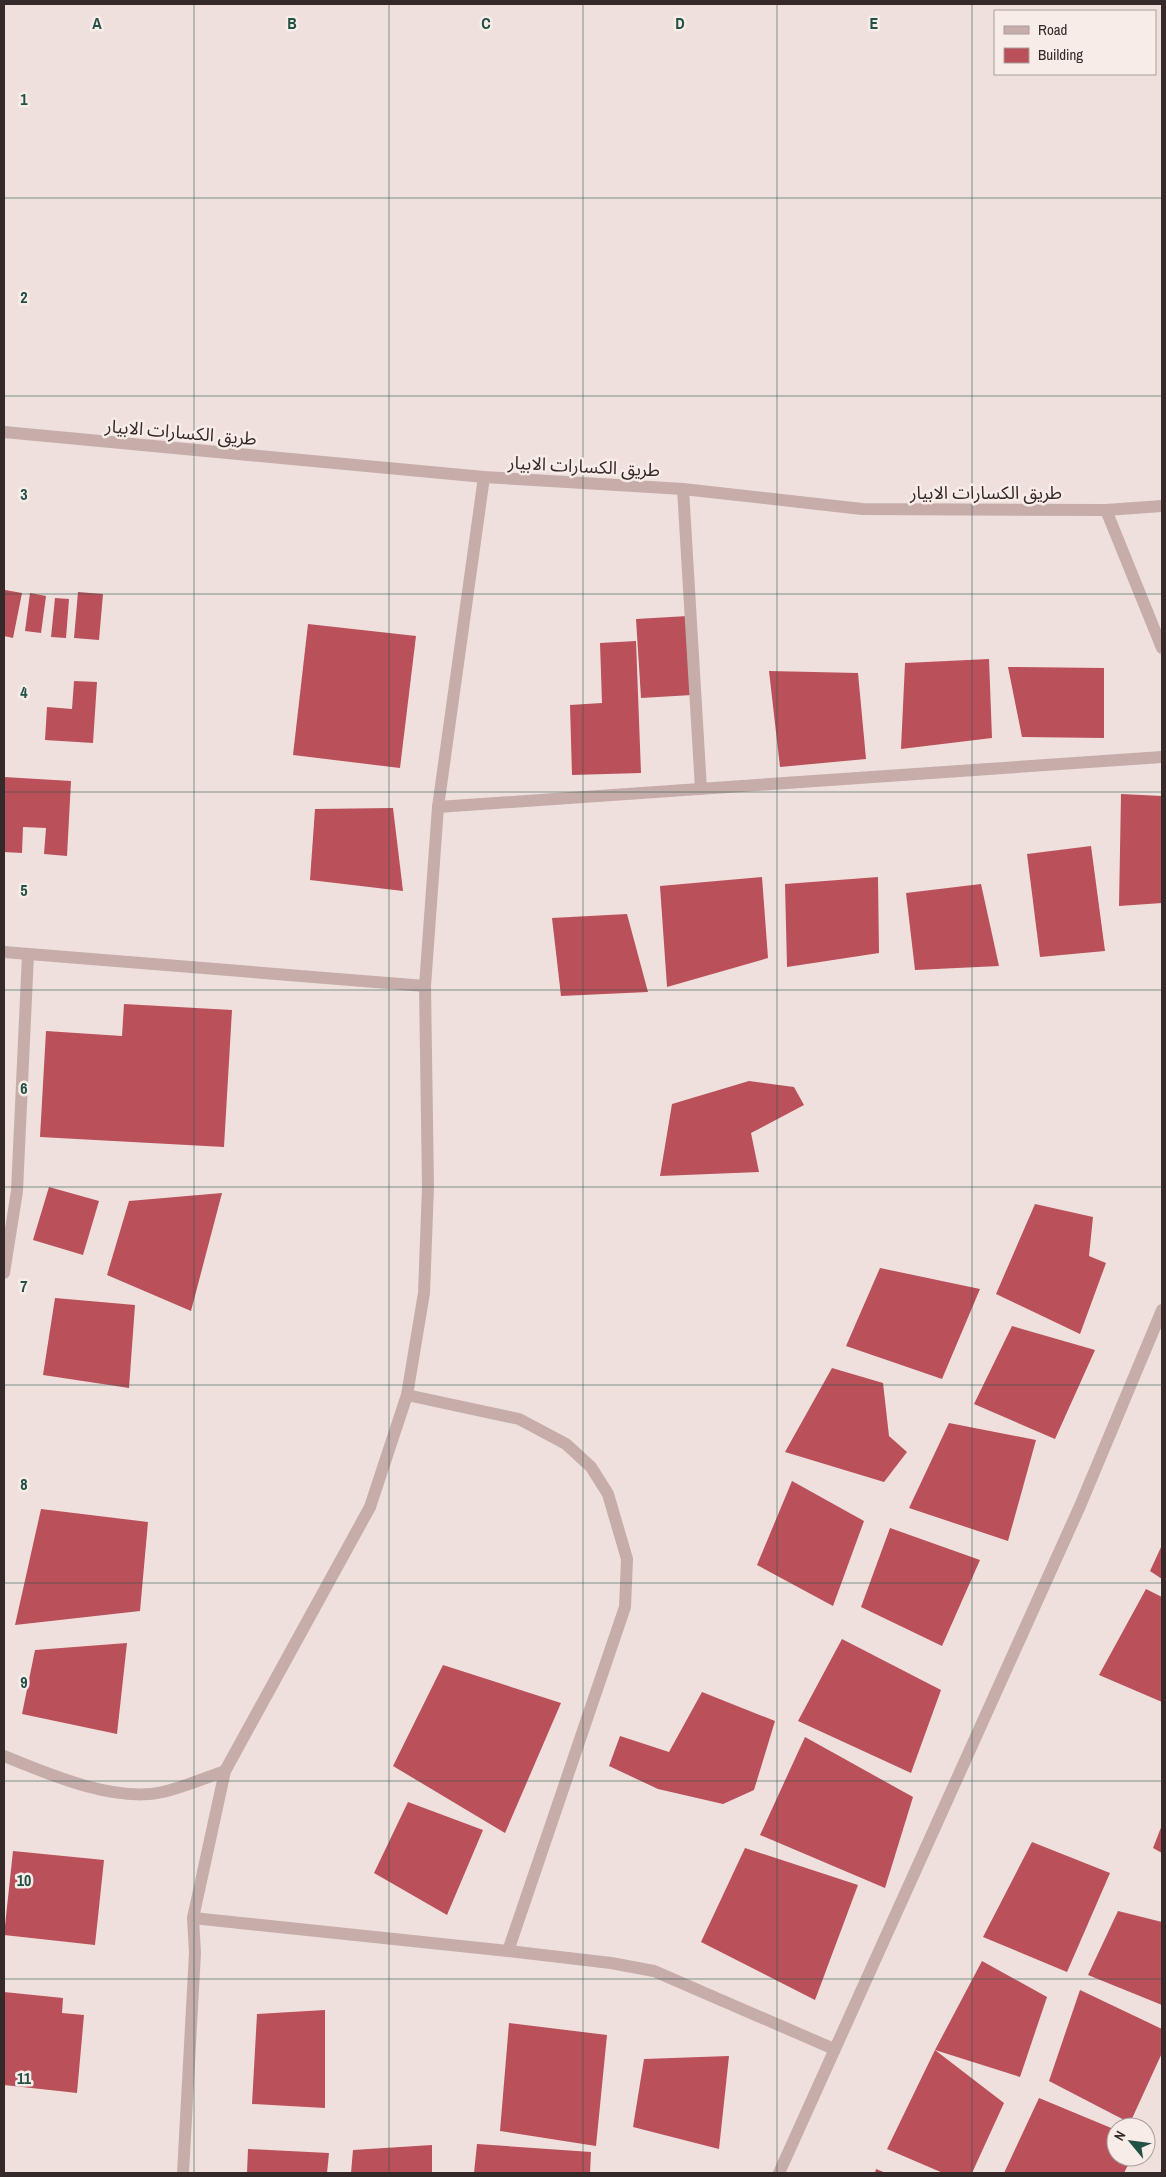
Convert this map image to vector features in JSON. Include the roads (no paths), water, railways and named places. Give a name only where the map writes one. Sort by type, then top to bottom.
[{"type":"street","name":"طريق الكسارات الابيار","points":[[4,432],[484,477],[683,489],[862,508],[1106,510],[1162,506]]},
{"type":"street","points":[[183,2173],[195,1953],[193,1918],[225,1771],[370,1507],[407,1395],[424,1293],[428,1187],[425,986],[438,806],[484,477]]},
{"type":"street","points":[[683,489],[701,789]]},
{"type":"street","points":[[1106,510],[1162,648]]},
{"type":"street","points":[[438,806],[1162,757]]},
{"type":"street","points":[[4,952],[425,986]]},
{"type":"street","points":[[4,1273],[17,1192],[28,955]]},
{"type":"street","points":[[779,2173],[1080,1506],[1162,1310]]},
{"type":"street","points":[[407,1395],[519,1419],[566,1444],[591,1467],[608,1494],[627,1559],[625,1607],[508,1951]]},
{"type":"street","points":[[4,1756],[63,1779],[125,1794],[162,1792],[225,1771]]},
{"type":"street","points":[[193,1918],[508,1951],[611,1963],[654,1971],[834,2049]]}]
